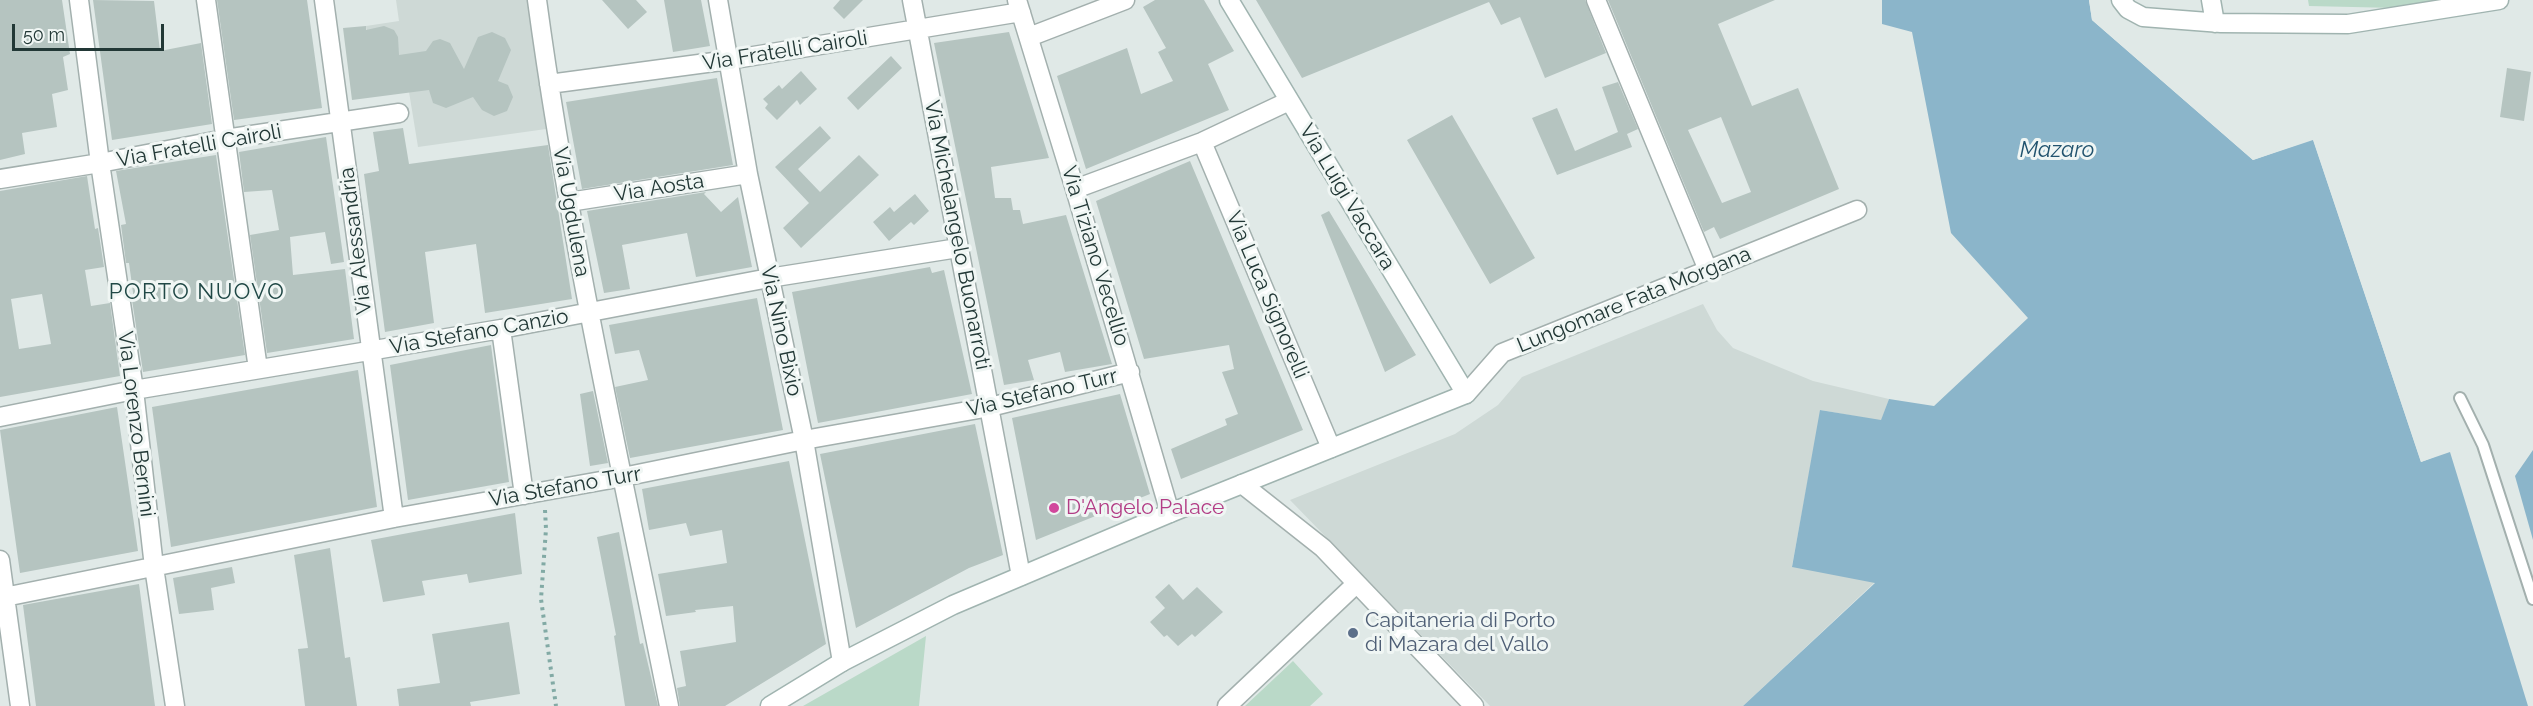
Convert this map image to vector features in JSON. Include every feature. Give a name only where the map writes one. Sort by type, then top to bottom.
[{"type":"street","name":"Via Lorenzo Bernini","points":[[79,0],[100,163],[134,390],[154,567],[175,706]]},
{"type":"street","points":[[206,0],[258,369]]},
{"type":"street","name":"Via Alessandria","points":[[324,0],[394,518]]},
{"type":"street","name":"Via Ugdulena","points":[[537,0],[549,84],[589,312],[669,706]]},
{"type":"street","name":"Via Nino Bixio","points":[[718,0],[748,174],[804,440],[842,662]]},
{"type":"street","name":"Via Michelangelo Buonarroti","points":[[912,0],[1021,576]]},
{"type":"street","points":[[1029,37],[1125,0]]},
{"type":"street","name":"Via Luigi Vaccara","points":[[1229,0],[1466,394]]},
{"type":"street","points":[[1596,0],[1708,270]]},
{"type":"street","points":[[2211,0],[2215,23]]},
{"type":"street","points":[[2125,5],[2143,17],[2215,23],[2348,24],[2499,0]]},
{"type":"street","name":"Via Fratelli Cairoli","points":[[549,84],[729,60],[918,30],[1019,6]]},
{"type":"street","name":"Via Tiziano Vecellio","points":[[1019,6],[1130,372],[1170,513]]},
{"type":"street","points":[[1075,189],[1202,142],[1289,101]]},
{"type":"street","name":"Via Fratelli Cairoli","points":[[0,178],[100,163],[225,139],[399,113]]},
{"type":"street","name":"Via Luca Signorelli","points":[[1202,142],[1331,448]]},
{"type":"street","name":"Via Aosta","points":[[569,202],[748,174]]},
{"type":"street","name":"Lungomare Fata Morgana","points":[[770,706],[842,662],[953,605],[1170,513],[1466,394],[1502,354],[1857,210]]},
{"type":"street","name":"Via Stefano Canzio","points":[[0,417],[134,390],[370,352],[770,278],[958,248]]},
{"type":"street","points":[[501,329],[524,495]]},
{"type":"street","name":"Via Stefano Turr","points":[[2,598],[394,518],[990,407],[1130,372]]},
{"type":"street","points":[[1242,484],[1323,548],[1474,706]]},
{"type":"street","points":[[0,560],[2,598],[20,706]]},
{"type":"street","points":[[1227,706],[1356,584]]},
{"type":"lane","points":[[2460,398],[2483,445],[2533,599]]},
{"type":"path","points":[[543,491],[546,529],[541,599],[556,706]]},
{"type":"shaded area","points":[[396,0],[528,0],[546,129],[418,147],[403,55],[370,59],[366,26],[399,21]]},
{"type":"shaded area","points":[[1703,304],[1717,330],[1733,348],[1813,381],[1889,399],[1881,421],[1821,410],[1792,566],[1875,582],[1743,706],[1490,706],[1290,500],[1455,434],[1498,405],[1522,377]]},
{"type":"green space","points":[[2308,0],[2436,0],[2396,8],[2309,6]]},
{"type":"green space","points":[[926,636],[919,706],[803,706]]},
{"type":"green space","points":[[1293,661],[1323,694],[1310,706],[1245,706]]},
{"type":"water","name":"Mazaro","points":[[1882,0],[2089,0],[2092,20],[2253,160],[2313,139],[2421,462],[2450,452],[2528,706],[1743,706],[1875,583],[1792,567],[1820,410],[1881,420],[1889,399],[1934,406],[2028,318],[1951,233],[1912,32],[1882,24]]},
{"type":"water","points":[[2533,450],[2533,540],[2515,476]]},
{"type":"pier","points":[[2089,0],[2092,0],[2095,18],[2254,157],[2312,136],[2316,138],[2423,458],[2433,455],[2434,457],[2421,462],[2313,140],[2253,160],[2092,20]]},
{"type":"building","points":[[0,0],[62,0],[70,54],[63,57],[68,90],[52,94],[57,127],[22,133],[25,154],[0,160]]},
{"type":"building","points":[[93,0],[154,1],[160,51],[201,43],[212,124],[112,140]]},
{"type":"building","points":[[217,0],[307,0],[322,108],[234,120]]},
{"type":"building","points":[[602,0],[636,0],[647,12],[628,29]]},
{"type":"building","points":[[664,0],[701,0],[710,46],[673,52]]},
{"type":"building","points":[[840,0],[863,0],[844,19],[833,8]]},
{"type":"building","points":[[1155,0],[1204,0],[1234,51],[1208,64],[1229,110],[1086,169],[1057,76],[1127,48],[1141,94],[1173,81],[1158,52],[1166,48],[1143,7]]},
{"type":"building","points":[[1256,0],[1585,0],[1606,53],[1545,78],[1520,17],[1501,25],[1489,2],[1302,78]]},
{"type":"building","points":[[1608,0],[1775,0],[1718,24],[1752,106],[1798,88],[1839,189],[1720,239],[1714,227],[1704,232]],"holes":[[[1721,117],[1751,192],[1722,203],[1688,130]]]},
{"type":"building","points":[[366,26],[366,30],[384,26],[394,30],[398,37],[399,55],[426,51],[433,41],[440,39],[450,43],[464,69],[478,37],[492,32],[505,38],[511,50],[498,81],[508,85],[513,97],[507,111],[494,116],[482,110],[473,97],[446,108],[433,103],[429,90],[352,100],[343,28]]},
{"type":"building","points":[[1009,32],[1049,158],[991,167],[995,198],[1011,198],[1013,210],[1020,210],[1023,224],[1066,215],[1112,364],[1065,372],[1060,352],[1028,360],[1034,380],[1004,385],[934,43]]},
{"type":"building","points":[[891,56],[902,68],[858,110],[847,98]]},
{"type":"building","points":[[2507,68],[2531,72],[2524,121],[2500,117]]},
{"type":"building","points":[[801,71],[817,89],[800,105],[797,100],[777,120],[765,108],[768,104],[763,99],[779,85],[782,89]]},
{"type":"building","points":[[717,78],[733,165],[582,189],[566,102]]},
{"type":"building","points":[[1618,82],[1638,129],[1627,134],[1632,147],[1557,175],[1532,118],[1557,108],[1575,151],[1618,132],[1602,87]]},
{"type":"building","points":[[1452,115],[1535,258],[1490,284],[1407,140]]},
{"type":"building","points":[[820,126],[831,138],[798,169],[820,192],[859,155],[879,175],[801,248],[783,228],[809,203],[775,167]]},
{"type":"building","points":[[403,128],[409,164],[548,145],[572,299],[485,313],[476,244],[425,252],[434,323],[385,332],[364,174],[379,171],[373,132]]},
{"type":"building","points":[[326,137],[344,262],[331,264],[325,232],[290,237],[293,275],[345,269],[354,339],[267,353],[250,235],[279,230],[272,190],[244,192],[239,152]]},
{"type":"building","points":[[216,155],[245,355],[143,372],[129,263],[126,263],[121,225],[126,224],[116,171]]},
{"type":"building","points":[[1190,161],[1303,430],[1181,479],[1171,449],[1227,425],[1225,419],[1238,414],[1222,372],[1234,369],[1229,345],[1144,359],[1096,201]]},
{"type":"building","points":[[87,176],[95,229],[98,228],[104,267],[85,270],[91,306],[110,303],[120,376],[0,397],[0,191]],"holes":[[[42,294],[51,344],[19,349],[11,299]]]},
{"type":"building","points":[[706,192],[704,194],[721,212],[738,197],[752,267],[696,277],[687,233],[622,245],[630,289],[604,293],[587,211]]},
{"type":"building","points":[[915,194],[929,211],[914,225],[911,222],[889,241],[873,222],[890,207],[894,212]]},
{"type":"building","points":[[1329,211],[1416,355],[1385,372],[1321,215]]},
{"type":"building","points":[[930,267],[932,273],[944,270],[972,394],[818,423],[792,292]]},
{"type":"building","points":[[757,298],[783,430],[630,458],[615,387],[648,380],[639,350],[615,354],[609,325]]},
{"type":"building","points":[[491,345],[509,482],[408,500],[390,365]]},
{"type":"building","points":[[358,370],[377,507],[171,547],[152,407]]},
{"type":"building","points":[[593,391],[608,463],[590,466],[580,394]]},
{"type":"building","points":[[1120,394],[1150,494],[1036,540],[1012,418]]},
{"type":"building","points":[[117,407],[138,551],[20,573],[0,430]]},
{"type":"building","points":[[975,424],[1003,555],[969,568],[856,628],[820,454]]},
{"type":"building","points":[[789,461],[826,644],[725,706],[680,706],[677,688],[686,686],[680,651],[736,642],[733,606],[666,616],[658,574],[727,563],[722,530],[690,536],[686,523],[649,530],[642,489]]},
{"type":"building","points":[[515,513],[522,574],[469,583],[467,574],[422,581],[425,595],[383,602],[371,540]]},
{"type":"building","points":[[619,532],[640,644],[643,643],[658,706],[625,706],[614,636],[616,635],[597,537]]},
{"type":"building","points":[[330,548],[345,658],[350,657],[357,706],[305,706],[298,649],[308,648],[294,555]]},
{"type":"building","points":[[232,567],[235,583],[211,588],[214,610],[179,614],[173,578]]},
{"type":"building","points":[[139,584],[155,706],[36,706],[23,605]]},
{"type":"building","points":[[1169,584],[1183,600],[1197,587],[1223,612],[1195,637],[1192,634],[1178,646],[1167,635],[1164,637],[1150,622],[1165,608],[1155,597]]},
{"type":"building","points":[[509,622],[520,694],[470,702],[471,706],[399,706],[397,689],[440,683],[432,634]]},
{"type":"place","name":"D'Angelo Palace","points":[[1054,508]]},
{"type":"place","name":"Capitaneria di Porto di Mazara del Vallo","points":[[1353,633]]},
{"type":"district","name":"PORTO NUOVO","points":[[197,292]]}]
